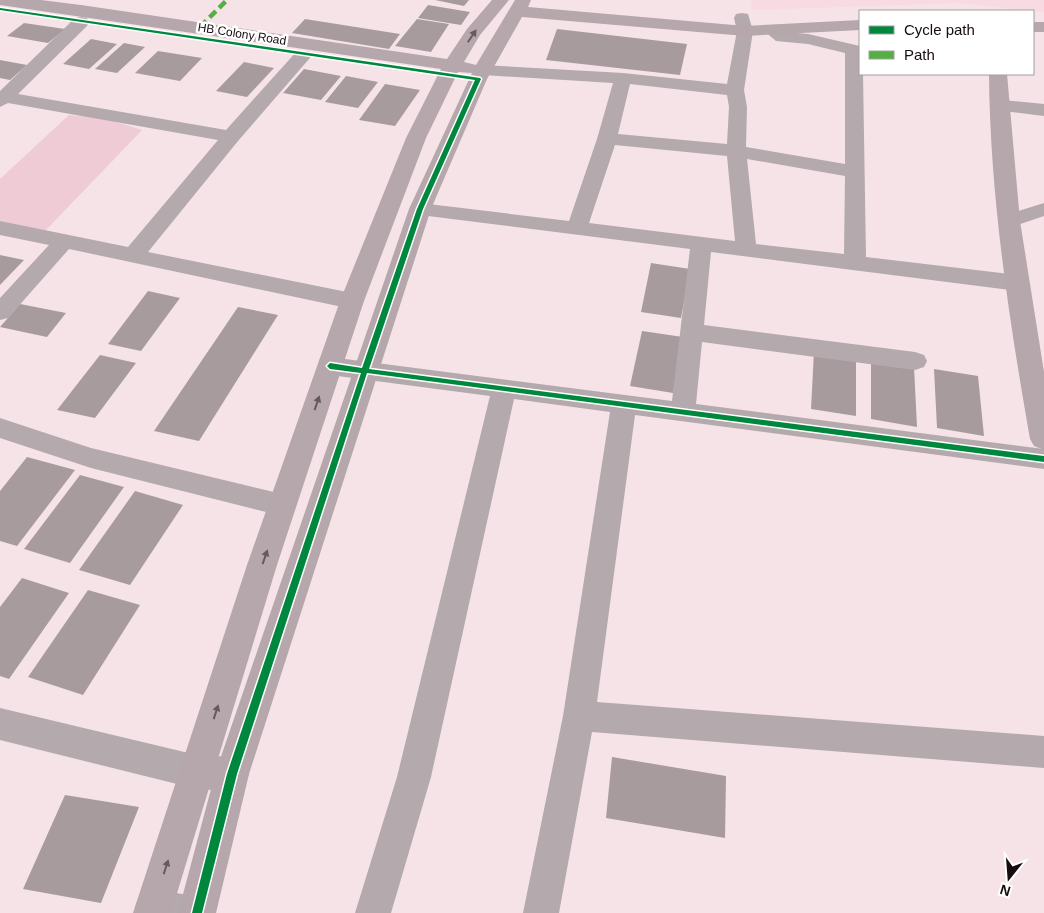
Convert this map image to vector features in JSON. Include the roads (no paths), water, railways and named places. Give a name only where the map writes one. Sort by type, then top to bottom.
[{"type":"street","name":"HB Colony Road","points":[[0,0],[87,17],[450,71]]},
{"type":"street","points":[[2,99],[105,0]]},
{"type":"street","points":[[197,913],[232,774],[364,370],[420,209],[516,3]]},
{"type":"street","points":[[188,913],[153,910],[282,506],[352,301],[416,138],[450,71],[474,33],[516,3],[743,24],[771,30],[859,25]]},
{"type":"street","points":[[0,9],[87,17],[303,55],[481,75],[623,78],[735,90]]},
{"type":"street","points":[[743,24],[859,14]]},
{"type":"street","points":[[743,24],[735,90],[738,107],[736,151],[742,180],[746,250]]},
{"type":"street","points":[[771,30],[782,37],[808,40],[854,50],[853,171],[855,264]]},
{"type":"street","points":[[133,256],[231,137],[303,55]]},
{"type":"street","points":[[998,75],[1002,106],[1009,221],[1018,283],[1038,372],[1044,439]]},
{"type":"street","points":[[578,228],[607,139],[623,78]]},
{"type":"street","points":[[2,99],[231,137]]},
{"type":"street","points":[[1002,106],[1044,110]]},
{"type":"street","points":[[607,139],[736,151],[853,171]]},
{"type":"street","points":[[420,209],[1018,283]]},
{"type":"street","points":[[1009,221],[1044,209]]},
{"type":"street","points":[[0,228],[352,301]]},
{"type":"street","points":[[0,312],[65,241]]},
{"type":"street","points":[[683,413],[701,244]]},
{"type":"street","points":[[692,332],[916,362]]},
{"type":"street","points":[[330,366],[624,406],[1044,459]]},
{"type":"street","points":[[373,913],[414,777],[504,389]]},
{"type":"street","points":[[541,913],[579,716],[624,406]]},
{"type":"street","points":[[0,428],[91,458],[282,506]]},
{"type":"street","points":[[579,716],[1044,752]]},
{"type":"street","points":[[0,724],[196,772],[232,774]]}]
